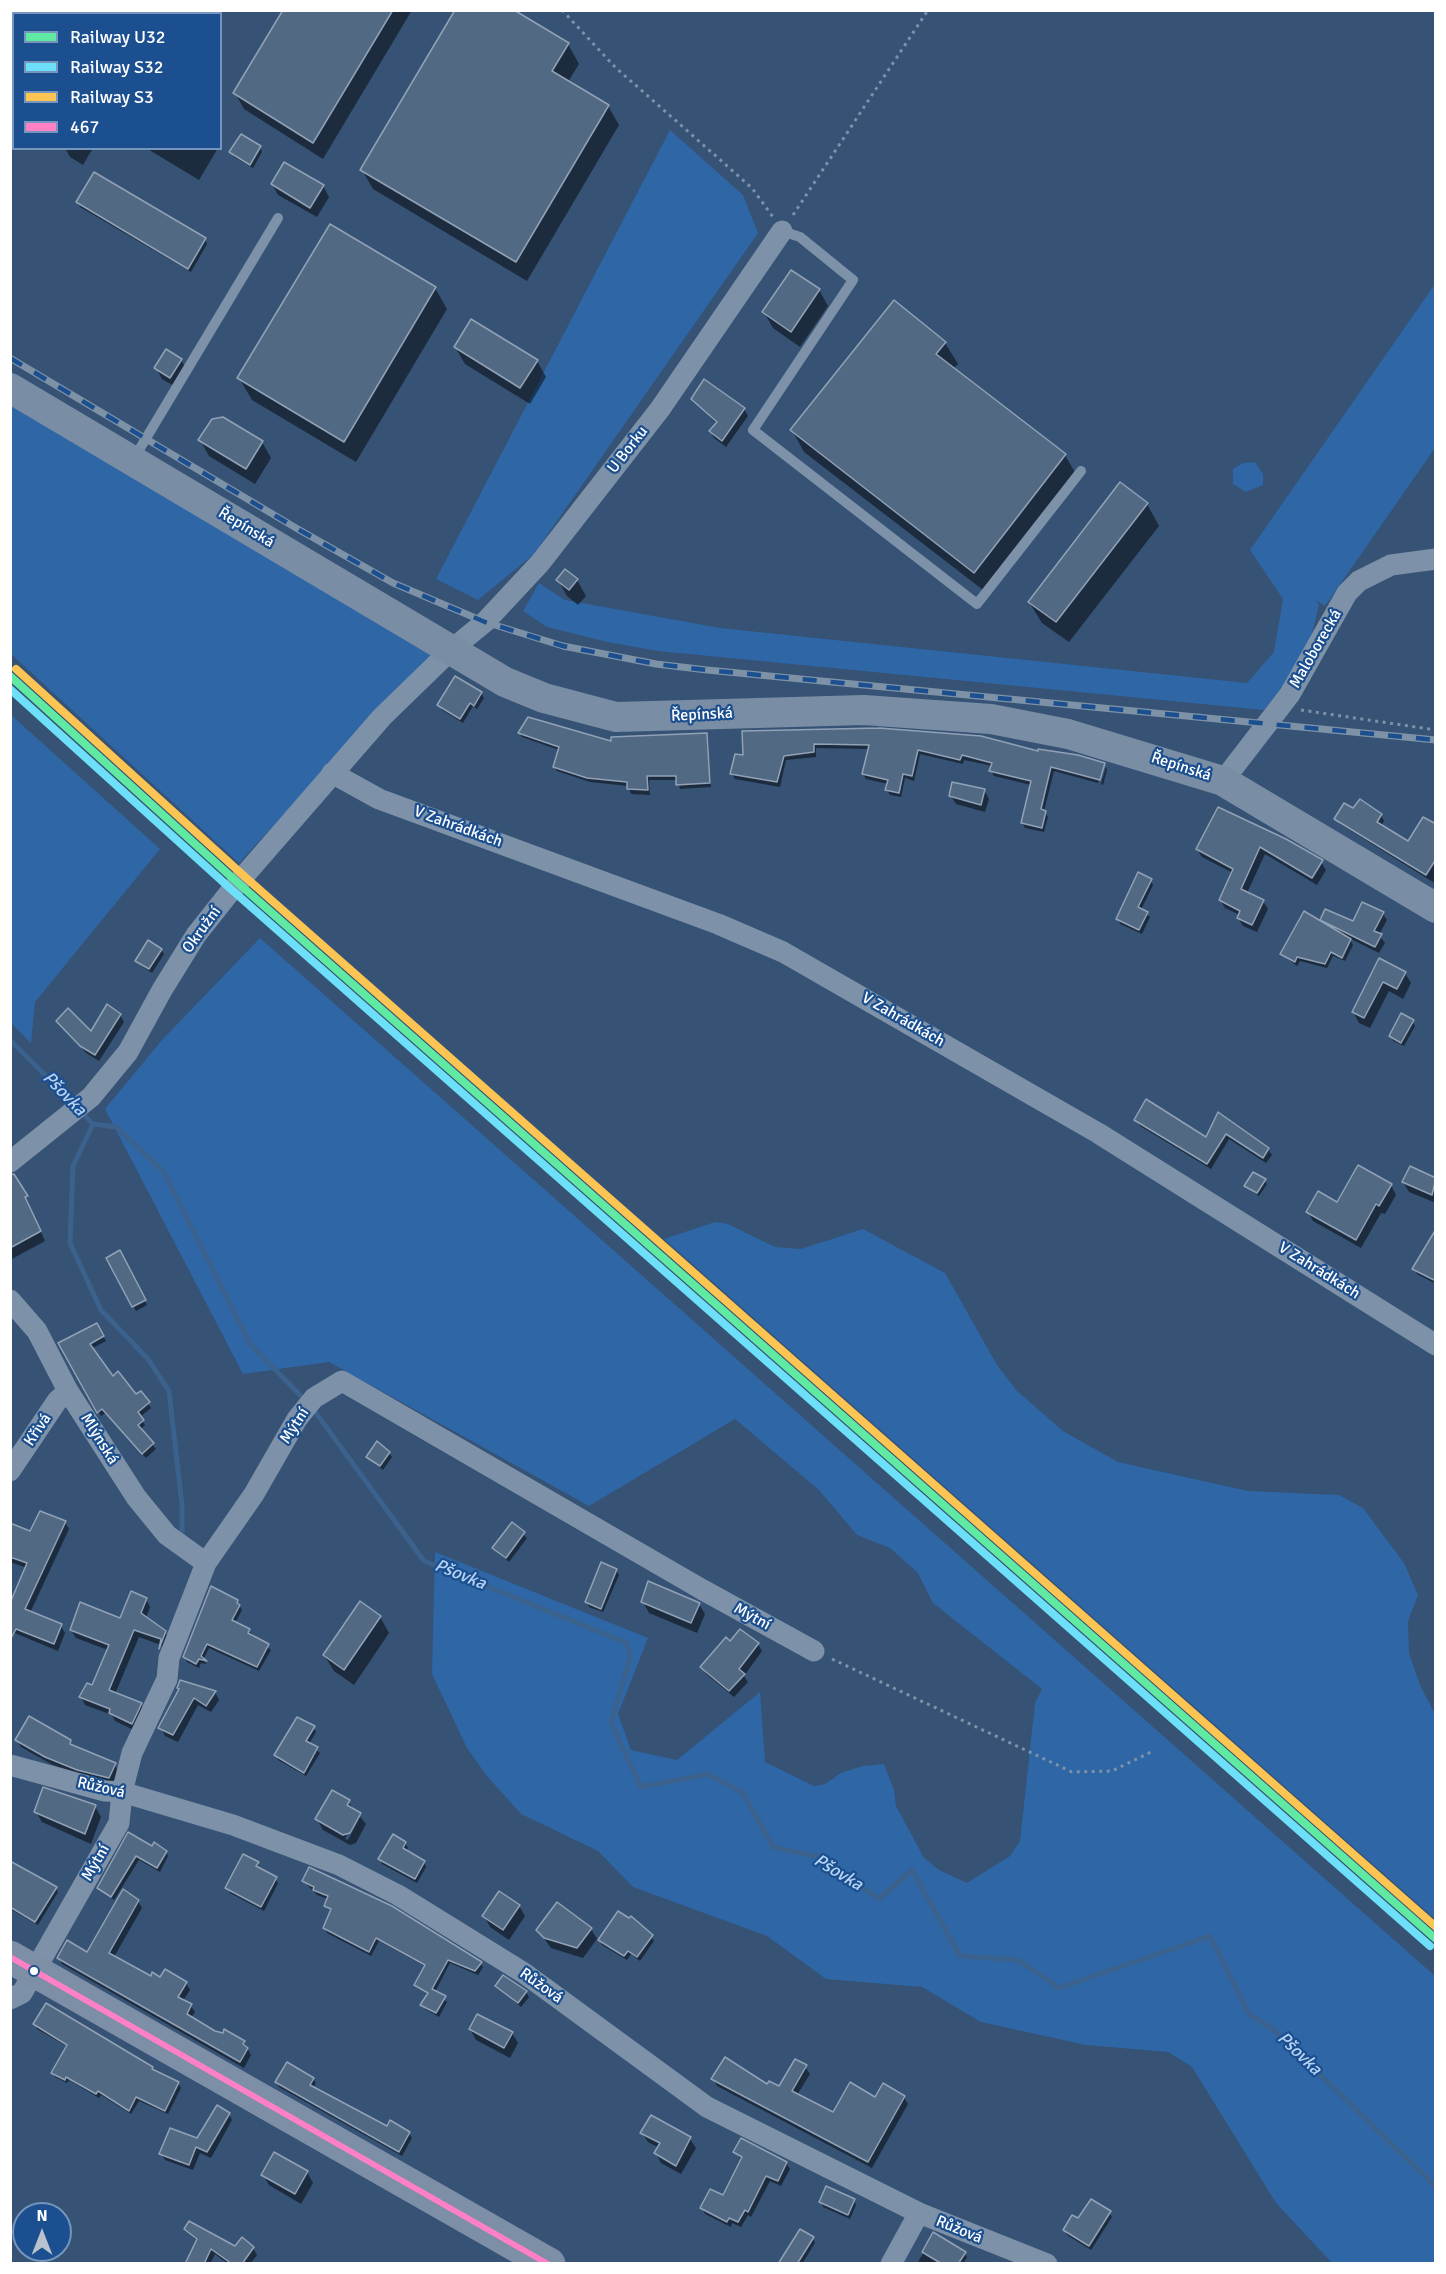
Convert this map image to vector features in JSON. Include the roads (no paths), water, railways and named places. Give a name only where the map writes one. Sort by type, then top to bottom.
[{"type":"main road","points":[[23,1964],[549,2264]]},
{"type":"street","name":"U Borku","points":[[451,650],[485,622],[540,563],[660,409],[782,231]]},
{"type":"street","name":"Řepínská","points":[[10,388],[451,650],[515,686],[554,701],[616,717],[864,710],[991,719],[1068,734],[1223,781],[1436,908]]},
{"type":"street","name":"Maloborecká","points":[[1223,781],[1290,694],[1347,593],[1359,580],[1391,565],[1436,558]]},
{"type":"street","name":"Okružní","points":[[10,1162],[91,1096],[128,1052],[196,935],[382,717],[451,650]]},
{"type":"street","name":"V Zahrádkách","points":[[332,773],[379,799],[717,924],[783,952],[1098,1133],[1436,1345]]},
{"type":"street","name":"Mlýnská","points":[[10,1300],[37,1331],[68,1390],[136,1497],[167,1535],[206,1563]]},
{"type":"street","name":"Mýtní","points":[[10,1999],[22,1993],[23,1964],[119,1823],[122,1792],[132,1753],[167,1679],[170,1658],[206,1563],[254,1494],[297,1419],[314,1398],[342,1381],[703,1590],[814,1651]]},
{"type":"street","name":"Křivá","points":[[10,1471],[57,1401],[68,1390]]},
{"type":"street","name":"Růžová","points":[[10,1765],[105,1791],[122,1792],[271,1838],[339,1865],[398,1895],[524,1973],[707,2107],[919,2213],[1047,2264]]},
{"type":"street","points":[[891,2264],[919,2213]]},
{"type":"lane","points":[[133,461],[278,218]]},
{"type":"lane","points":[[782,231],[800,237],[853,280],[753,430],[977,604],[1081,471]]},
{"type":"waterway","name":"Pšovka","points":[[10,1040],[74,1104]]},
{"type":"waterway","name":"Pšovka","points":[[80,1111],[93,1124],[116,1127],[163,1171],[250,1344],[304,1399]]},
{"type":"waterway","points":[[93,1124],[73,1166],[70,1243],[101,1310],[148,1359],[169,1391],[182,1505],[182,1535]]},
{"type":"waterway","name":"Pšovka","points":[[313,1409],[424,1561],[627,1643],[630,1658],[611,1723],[641,1787],[708,1774],[743,1793],[773,1847],[819,1857],[879,1899],[912,1870],[960,1956],[1018,1960],[1059,1988],[1210,1936],[1249,2014],[1275,2031],[1436,2187]]},
{"type":"railway","points":[[10,358],[393,583],[485,622],[563,646],[656,664],[707,670],[1436,740]]},
{"type":"rail line","name":"S3","points":[[16,669],[244,876],[1436,1927]]},
{"type":"rail line","name":"U32","points":[[10,676],[238,883],[1436,1939]]},
{"type":"rail line","name":"S32","points":[[10,689],[232,890],[1430,1946]]}]
